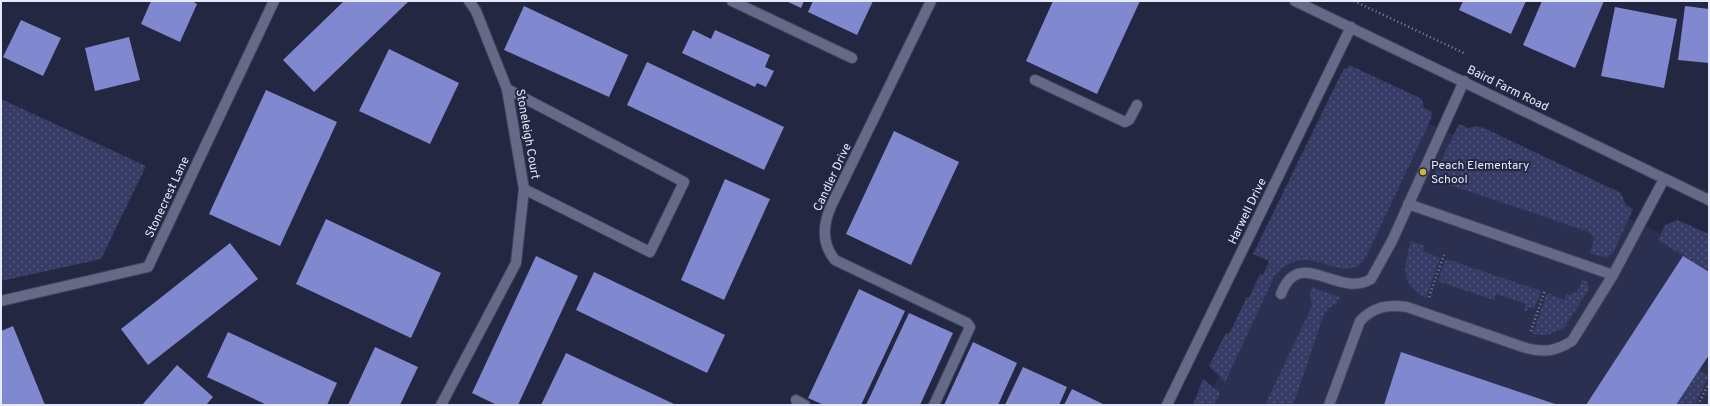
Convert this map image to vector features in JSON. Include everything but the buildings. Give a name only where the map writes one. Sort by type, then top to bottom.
[{"type":"street","name":"Stonecrest Lane","points":[[1,301],[148,267],[274,1]]},
{"type":"street","name":"Stoneleigh Court","points":[[440,405],[516,264],[524,189],[507,89],[476,11],[469,1]]},
{"type":"street","points":[[732,1],[852,58]]},
{"type":"street","name":"Candler Drive","points":[[931,1],[832,204],[824,227],[829,253],[835,260],[967,323],[970,327],[934,405]]},
{"type":"street","name":"Baird Farm Road","points":[[1294,1],[1464,81],[1709,200]]},
{"type":"street","name":"Harwell Drive","points":[[1167,405],[1351,27]]},
{"type":"street","points":[[1035,80],[1125,122],[1129,120],[1137,105]]},
{"type":"street","points":[[1281,294],[1290,278],[1303,272],[1351,285],[1366,283],[1371,279],[1392,241],[1464,81]]},
{"type":"street","points":[[507,89],[684,182],[650,252],[524,189]]},
{"type":"street","points":[[1329,405],[1360,321],[1367,314],[1391,305],[1407,307],[1526,348],[1539,351],[1550,351],[1562,347],[1572,341],[1614,275],[1664,179]]},
{"type":"street","points":[[1408,204],[1614,275]]},
{"type":"street","points":[[796,400],[805,405]]},
{"type":"path","points":[[1354,1],[1466,54]]},
{"type":"path","points":[[1424,313],[1444,255]]},
{"type":"path","points":[[1526,348],[1545,290]]},
{"type":"path","points":[[1698,405],[1709,383]]},
{"type":"shaded area","points":[[1349,65],[1418,97],[1422,100],[1424,108],[1432,112],[1431,119],[1365,259],[1355,267],[1345,269],[1312,261],[1300,260],[1288,264],[1275,275],[1225,382],[1209,366],[1226,333],[1229,334],[1247,297],[1249,298],[1260,274],[1263,275],[1269,261],[1253,254],[1344,68],[1347,69]]},
{"type":"shaded area","name":"Peach Elementary School","points":[[1354,88],[1709,256],[1709,405],[1205,405]]},
{"type":"shaded area","points":[[1,99],[146,166],[101,259],[1,281]]},
{"type":"shaded area","points":[[1459,124],[1468,128],[1476,126],[1484,128],[1621,193],[1626,205],[1633,209],[1613,253],[1606,258],[1590,253],[1594,239],[1591,234],[1586,231],[1432,179]]},
{"type":"shaded area","points":[[1677,220],[1709,234],[1709,272],[1658,240],[1665,225]]},
{"type":"shaded area","points":[[1411,241],[1424,246],[1423,251],[1440,258],[1426,298],[1417,293],[1411,287],[1406,274],[1407,258]]},
{"type":"shaded area","points":[[1446,259],[1541,291],[1534,309],[1529,307],[1527,311],[1524,310],[1526,304],[1496,294],[1494,300],[1438,281]]},
{"type":"shaded area","points":[[1582,279],[1587,282],[1589,289],[1564,328],[1547,335],[1533,334],[1547,293],[1565,300],[1566,294],[1571,295],[1578,291]]},
{"type":"shaded area","points":[[1312,287],[1340,297],[1336,303],[1328,309],[1323,317],[1293,405],[1265,405],[1312,306],[1310,294]]},
{"type":"shaded area","points":[[1699,370],[1709,376],[1695,405],[1676,405]]},
{"type":"shaded area","points":[[1203,379],[1220,393],[1214,405],[1193,405]]},
{"type":"place","name":"Peach Elementary School","points":[[1423,172]]}]
